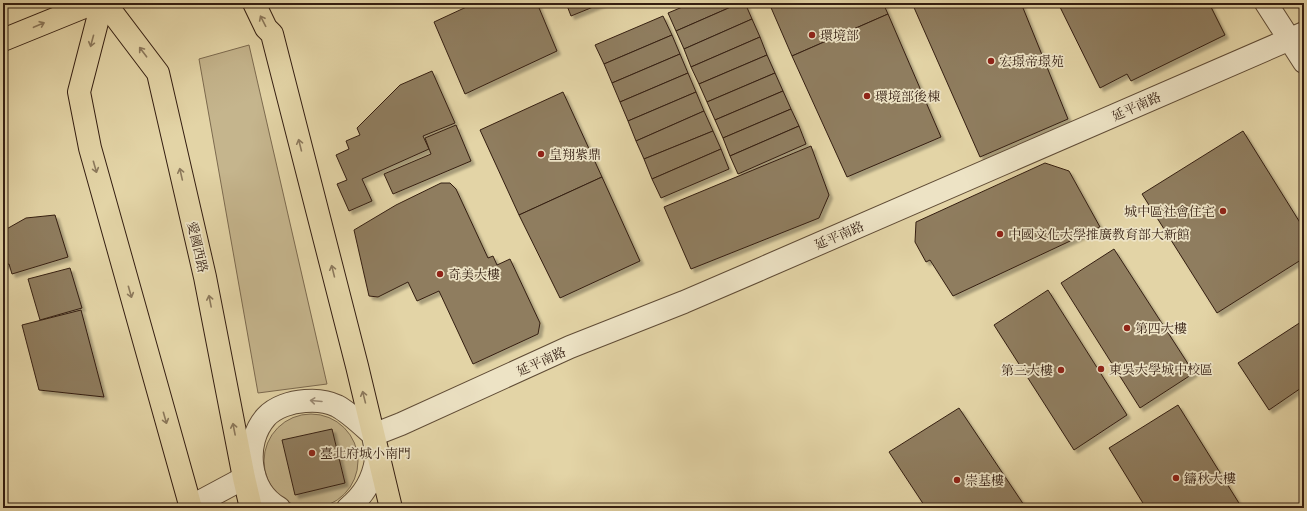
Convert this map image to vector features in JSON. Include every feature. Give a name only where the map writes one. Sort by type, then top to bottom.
[{"type":"main road","points":[[3,40],[94,3]]},
{"type":"main road","name":"愛國西路","points":[[104,3],[158,73],[249,476],[251,508]]},
{"type":"main road","name":"愛國西路","points":[[104,3],[79,92],[90,148],[190,508]]},
{"type":"main road","points":[[254,3],[266,28],[272,34],[391,508]]},
{"type":"street","points":[[1266,3],[1297,36],[1304,62]]},
{"type":"street","name":"延平南路","points":[[373,435],[401,424],[570,347],[692,299],[974,178],[1297,36]]},
{"type":"street","points":[[279,508],[249,476],[255,434],[266,417],[276,409],[296,402],[317,400],[337,406],[373,435],[376,459],[369,483],[359,499],[348,508]]},
{"type":"street","points":[[190,508],[249,476]]},
{"type":"shaded area","points":[[249,45],[327,384],[258,393],[199,59]]},
{"type":"shaded area","points":[[311,414],[329,418],[344,428],[354,443],[358,461],[354,479],[344,494],[329,504],[311,508],[293,504],[278,494],[268,479],[264,461],[268,443],[278,428],[293,418]]},
{"type":"building","points":[[475,3],[537,3],[557,51],[465,94],[434,22]]},
{"type":"building","points":[[566,3],[603,3],[571,16]]},
{"type":"building","points":[[692,3],[740,3],[676,31],[668,13]]},
{"type":"building","points":[[740,3],[745,3],[752,19],[684,49],[676,31]]},
{"type":"building","name":"環境部","points":[[769,3],[883,3],[888,14],[792,56]]},
{"type":"building","name":"宏璟帝璟苑","points":[[912,3],[1021,3],[1068,119],[980,157]]},
{"type":"building","points":[[1058,3],[1209,3],[1225,35],[1131,81],[1127,74],[1100,88]]},
{"type":"building","name":"環境部後棟","points":[[888,14],[941,137],[847,177],[792,56]]},
{"type":"building","points":[[663,16],[672,35],[604,64],[595,45]]},
{"type":"building","points":[[752,19],[760,37],[691,67],[684,49]]},
{"type":"building","points":[[672,35],[680,54],[612,83],[604,64]]},
{"type":"building","points":[[760,37],[767,55],[699,84],[691,67]]},
{"type":"building","points":[[680,54],[688,73],[620,102],[612,83]]},
{"type":"building","points":[[767,55],[775,73],[707,102],[699,84]]},
{"type":"building","points":[[432,71],[455,123],[423,136],[429,149],[362,179],[372,201],[349,211],[337,184],[347,180],[336,155],[349,149],[346,141],[360,135],[357,128],[400,85]]},
{"type":"building","points":[[688,73],[696,92],[628,121],[620,102]]},
{"type":"building","points":[[775,73],[783,91],[715,120],[707,102]]},
{"type":"building","points":[[783,91],[791,109],[723,138],[715,120]]},
{"type":"building","name":"皇翔紫鼎","points":[[563,92],[602,177],[519,215],[480,130]]},
{"type":"building","points":[[696,92],[704,111],[636,141],[628,121]]},
{"type":"building","points":[[791,109],[799,126],[730,156],[723,138]]},
{"type":"building","points":[[704,111],[713,131],[644,159],[636,141]]},
{"type":"building","points":[[456,125],[471,161],[393,194],[384,174],[431,154],[425,138]]},
{"type":"building","points":[[799,126],[806,144],[738,174],[730,156]]},
{"type":"building","points":[[713,131],[721,149],[652,179],[644,159]]},
{"type":"building","name":"城中區社會住宅","points":[[1243,131],[1304,229],[1304,258],[1217,313],[1142,194]]},
{"type":"building","points":[[811,146],[829,195],[819,218],[691,269],[664,207]]},
{"type":"building","points":[[721,149],[729,169],[661,198],[652,179]]},
{"type":"building","name":"中國文化大學推廣教育部大新館","points":[[1045,163],[1069,171],[1100,227],[953,296],[930,260],[926,262],[915,242],[916,222]]},
{"type":"building","name":"皇翔紫鼎","points":[[602,177],[640,261],[560,298],[519,215]]},
{"type":"building","name":"奇美大樓","points":[[441,183],[450,183],[456,189],[488,258],[493,256],[497,265],[510,259],[540,323],[538,334],[473,364],[439,291],[417,301],[408,282],[378,297],[369,296],[354,230],[396,205]]},
{"type":"building","points":[[55,215],[68,257],[12,274],[9,264],[4,265],[3,261],[3,231],[26,218]]},
{"type":"building","name":"第四大樓","points":[[1114,249],[1194,373],[1140,408],[1061,283]]},
{"type":"building","points":[[70,268],[82,308],[40,320],[28,279]]},
{"type":"building","name":"第三大樓","points":[[1048,290],[1127,415],[1074,450],[994,325]]},
{"type":"building","points":[[81,310],[104,397],[39,390],[22,325]]},
{"type":"building","points":[[1304,320],[1304,386],[1269,410],[1238,363]]},
{"type":"building","name":"鑄秋大樓","points":[[1178,405],[1242,508],[1146,508],[1109,448]]},
{"type":"building","name":"崇基樓","points":[[959,408],[1026,508],[926,508],[889,452]]},
{"type":"building","name":"臺北府城小南門","points":[[332,429],[345,483],[295,495],[282,440]]},
{"type":"place","name":"環境部","points":[[812,35]]},
{"type":"place","name":"宏璟帝璟苑","points":[[991,61]]},
{"type":"place","name":"環境部後棟","points":[[867,96]]},
{"type":"place","name":"皇翔紫鼎","points":[[541,154]]},
{"type":"place","name":"城中區社會住宅","points":[[1223,211]]},
{"type":"place","name":"中國文化大學推廣教育部大新館","points":[[1000,234]]},
{"type":"place","name":"奇美大樓","points":[[440,274]]},
{"type":"place","name":"第四大樓","points":[[1127,328]]},
{"type":"place","name":"東吳大學城中校區","points":[[1101,369]]},
{"type":"place","name":"第三大樓","points":[[1061,370]]},
{"type":"place","name":"臺北府城小南門","points":[[312,453]]},
{"type":"place","name":"鑄秋大樓","points":[[1176,478]]},
{"type":"place","name":"崇基樓","points":[[957,480]]}]
